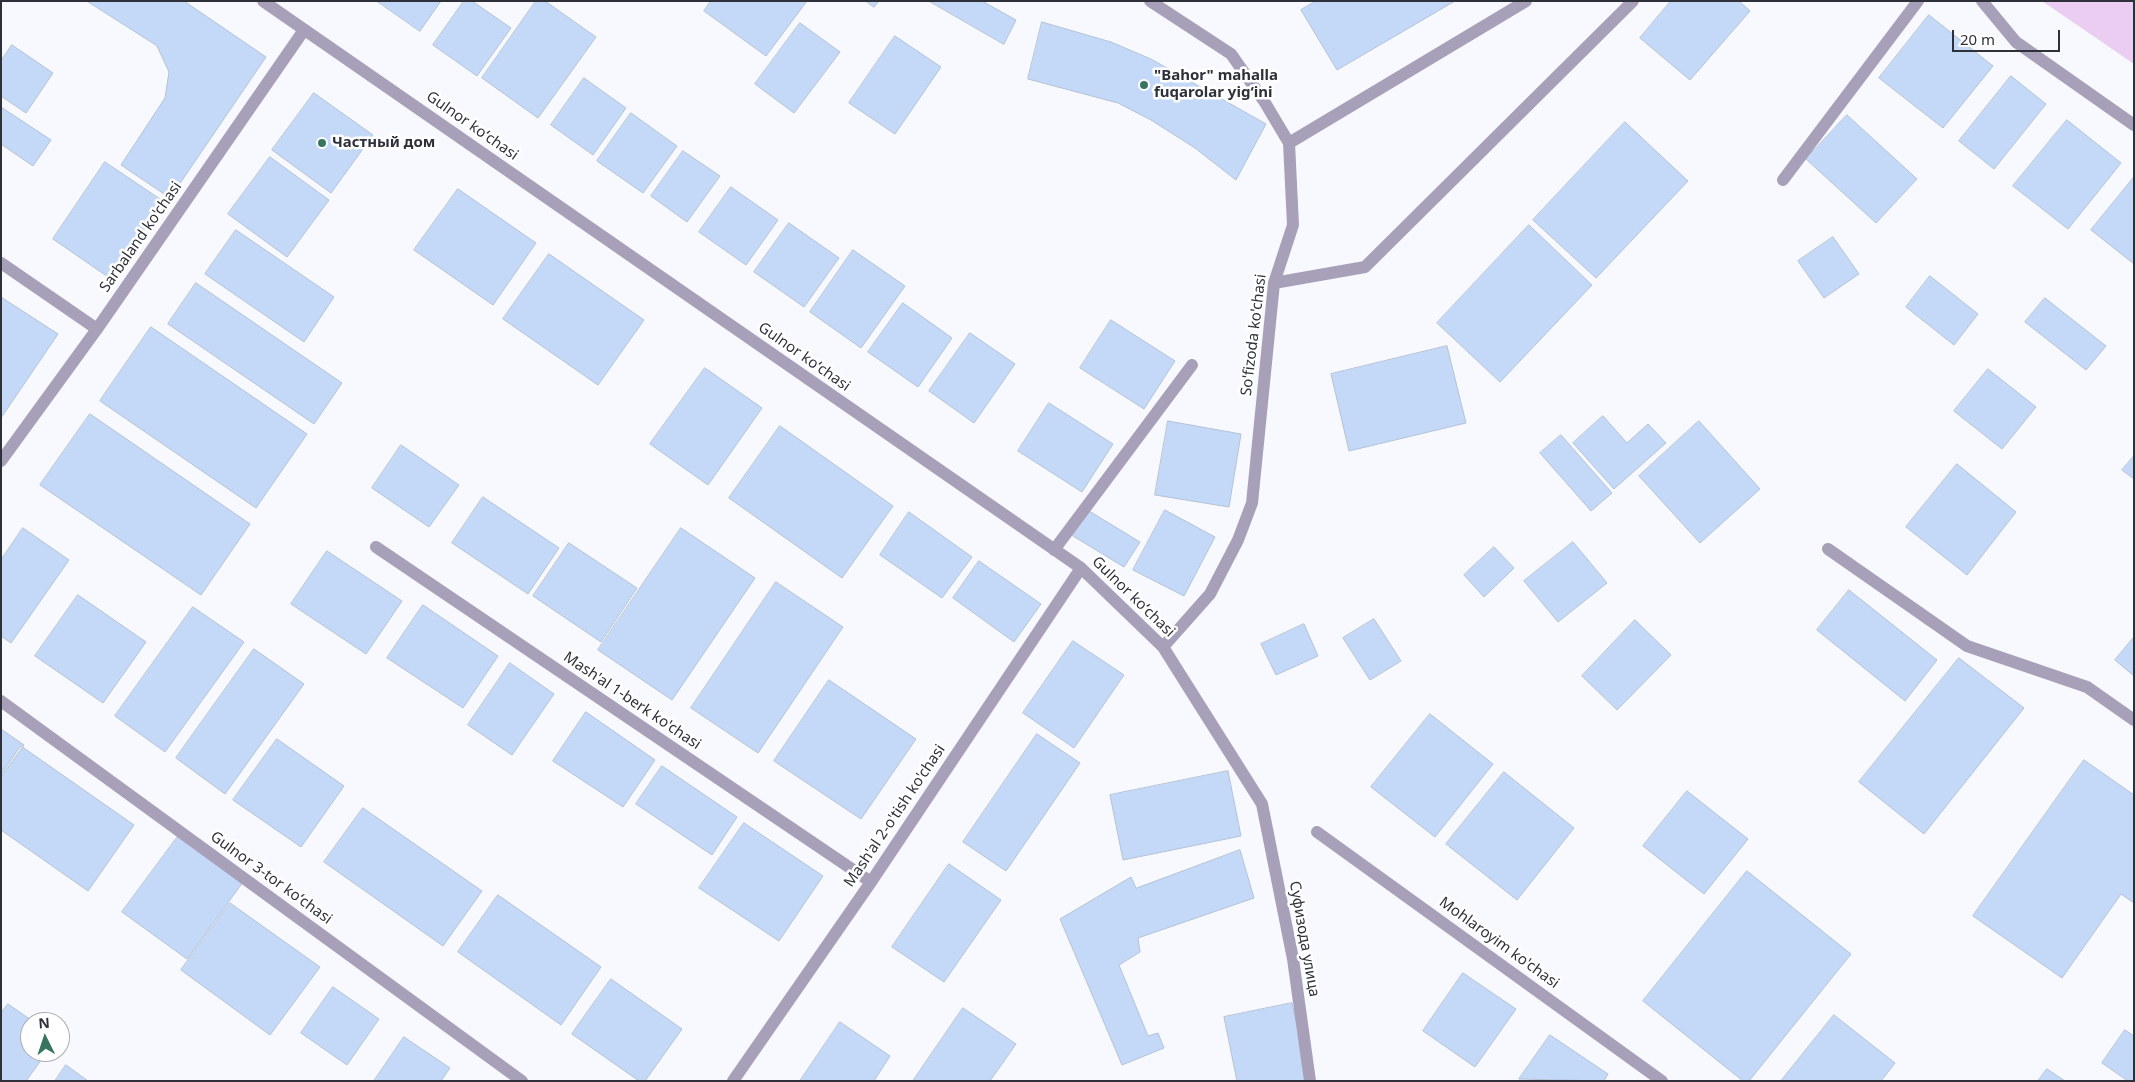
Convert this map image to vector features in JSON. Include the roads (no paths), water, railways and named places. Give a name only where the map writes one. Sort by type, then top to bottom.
[{"type":"street","name":"Gulnor koʻchasi","points":[[263,1],[1081,568],[1163,647],[1262,804]]},
{"type":"street","name":"So'fizoda ko'chasi","points":[[1150,1],[1231,54],[1264,102],[1288,143],[1293,225],[1274,283],[1252,504],[1238,540],[1210,594],[1163,647]]},
{"type":"street","points":[[1288,143],[1526,1]]},
{"type":"street","points":[[1274,283],[1365,268],[1633,1]]},
{"type":"street","points":[[1783,180],[1918,1]]},
{"type":"street","points":[[1982,1],[2016,42],[2134,125]]},
{"type":"street","name":"Sarbaland ko'chasi","points":[[1,461],[97,329],[304,30]]},
{"type":"street","points":[[1,262],[97,329]]},
{"type":"street","points":[[1054,550],[1192,365]]},
{"type":"street","name":"Mash'al 1-berk ko'chasi","points":[[376,547],[870,882]]},
{"type":"street","points":[[1828,549],[1967,646],[2087,687],[2134,720]]},
{"type":"street","name":"Mash'al 2-o'tish ko'chasi","points":[[732,1081],[870,882],[1081,568]]},
{"type":"street","name":"Gulnor 3-tor koʻchasi","points":[[1,701],[522,1081]]},
{"type":"street","name":"Суфизода улица","points":[[1262,804],[1293,959],[1310,1081]]},
{"type":"street","name":"Mohlaroyim ko'chasi","points":[[1317,832],[1662,1081]]},
{"type":"place","name":"\"Bahor\" mahalla fuqarolar yig‘ini","points":[[1144,85]]},
{"type":"place","name":"Частный дом","points":[[322,143]]}]
